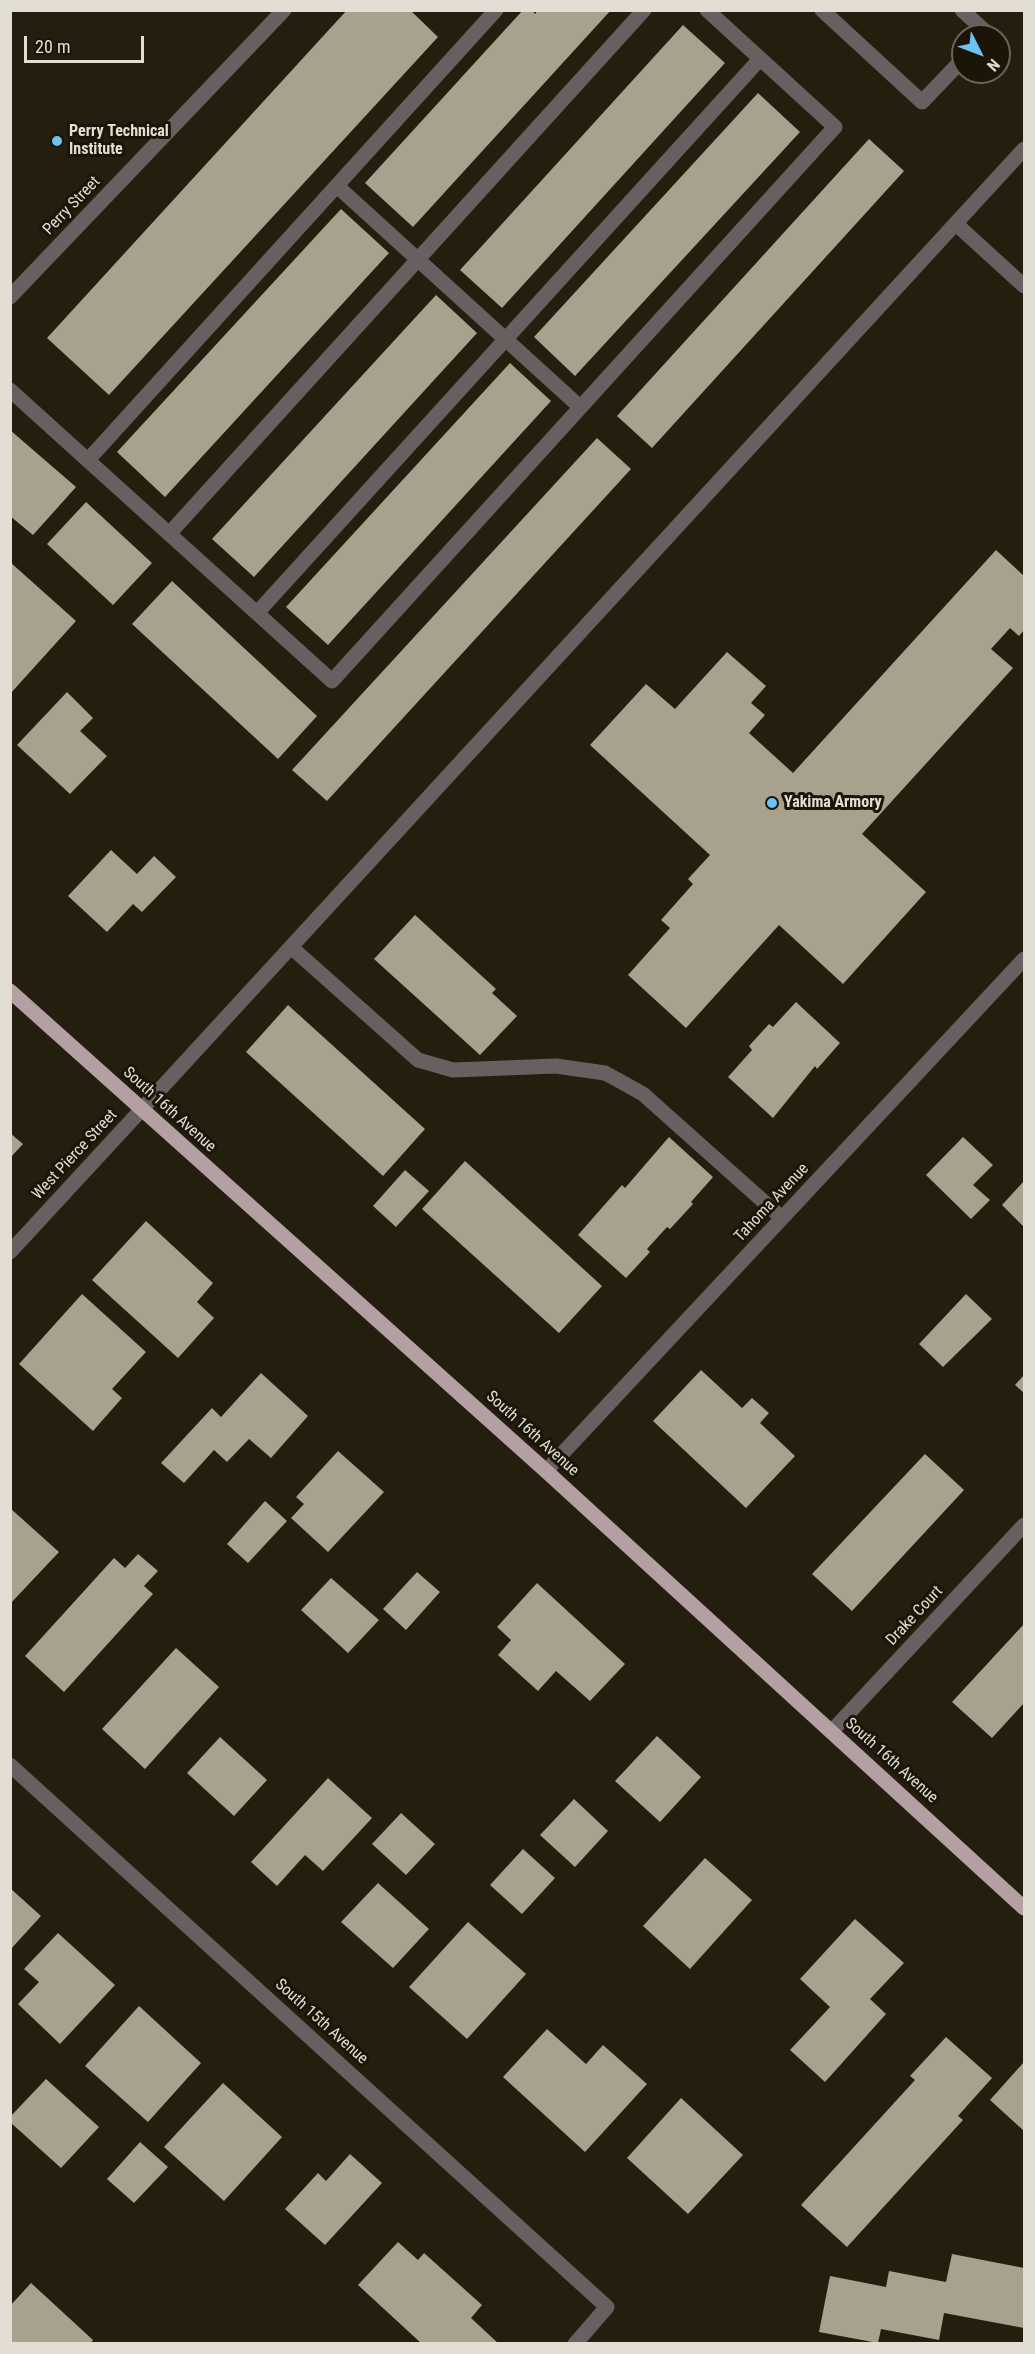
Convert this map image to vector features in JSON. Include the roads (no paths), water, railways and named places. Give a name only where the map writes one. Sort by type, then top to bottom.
[{"type":"main road","name":"South 16th Avenue","points":[[10,991],[546,1470],[1024,1908]]},
{"type":"street","name":"Perry Street","points":[[10,297],[284,10]]},
{"type":"street","points":[[88,460],[496,10]]},
{"type":"street","points":[[169,534],[644,10]]},
{"type":"street","points":[[10,390],[332,681],[835,127],[707,10]]},
{"type":"street","points":[[822,10],[922,102],[951,71]]},
{"type":"street","points":[[962,10],[977,24]]},
{"type":"street","points":[[256,613],[760,59]]},
{"type":"street","name":"West Pierce Street","points":[[10,1252],[1024,149]]},
{"type":"street","points":[[337,186],[580,407]]},
{"type":"street","points":[[956,224],[1024,286]]},
{"type":"street","points":[[291,947],[401,1046],[424,1063],[453,1070],[556,1066],[605,1073],[618,1080],[643,1094],[782,1218]]},
{"type":"street","name":"Tahoma Avenue","points":[[546,1470],[1024,959]]},
{"type":"street","name":"Drake Court","points":[[832,1731],[1024,1525]]},
{"type":"street","name":"South 15th Avenue","points":[[10,1765],[607,2307],[575,2343]]},
{"type":"place","name":"Perry Technical Institute","points":[[57,141]]},
{"type":"place","name":"Yakima Armory","points":[[772,803]]}]
